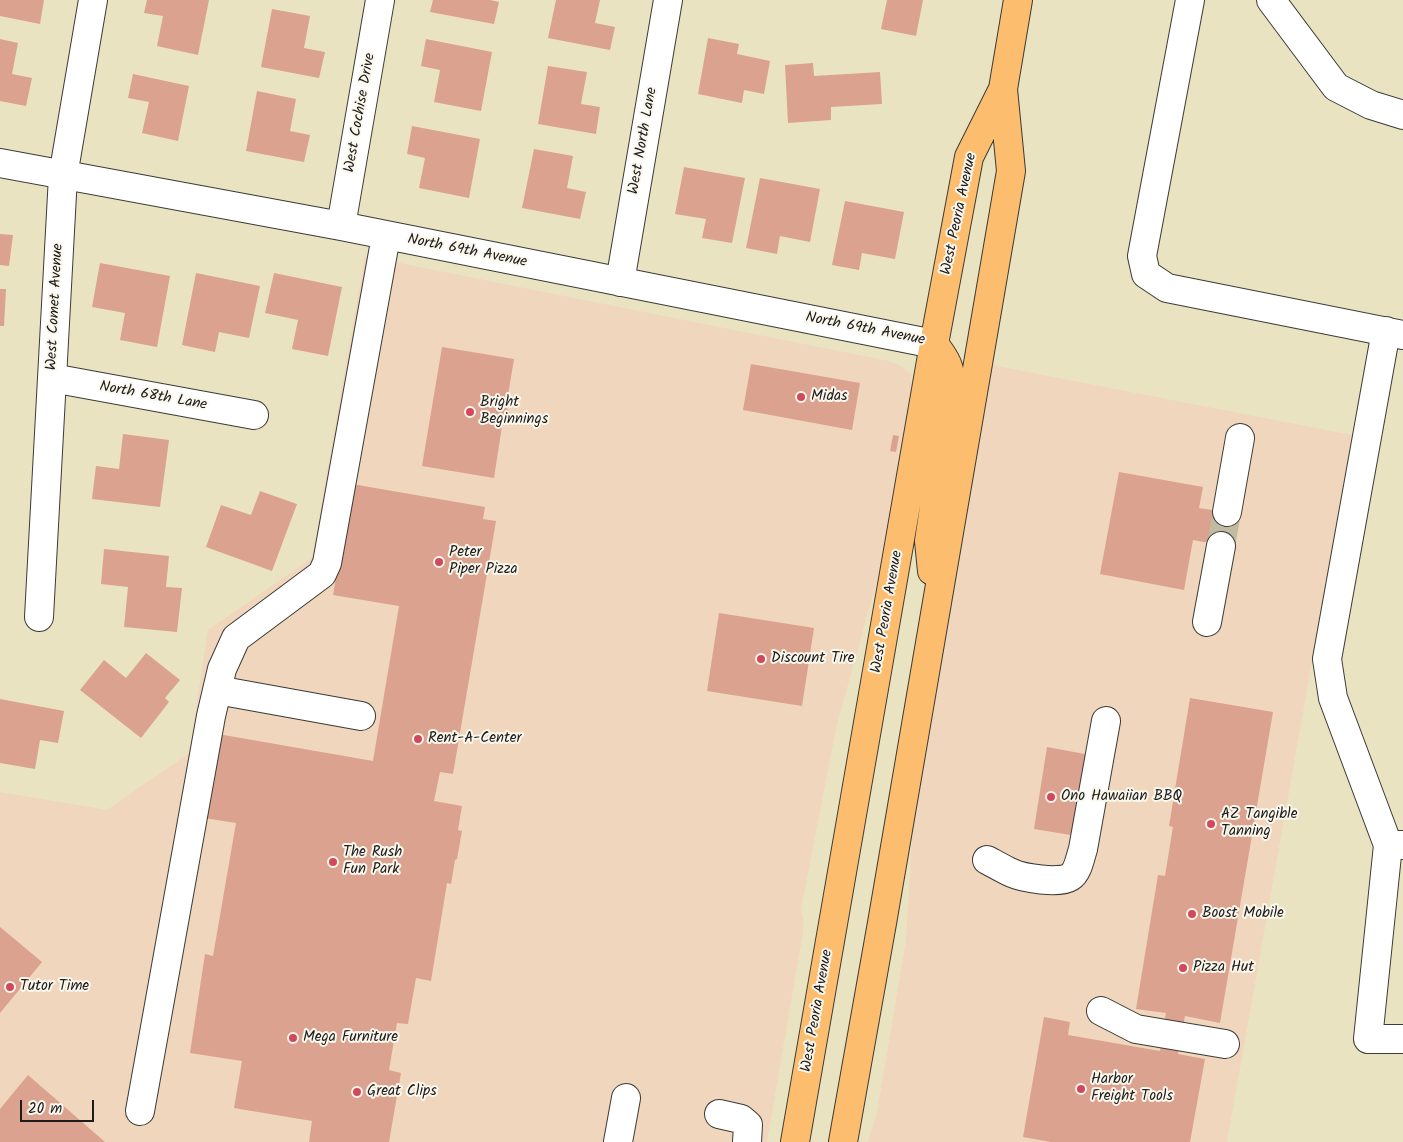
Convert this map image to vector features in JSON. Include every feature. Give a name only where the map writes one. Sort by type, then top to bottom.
[{"type":"main road","name":"West Peoria Avenue","points":[[843,1142],[1011,170],[1003,89],[1018,0]]},
{"type":"main road","name":"West Peoria Avenue","points":[[795,1142],[934,344],[969,158],[1003,89]]},
{"type":"main road","points":[[934,344],[950,368],[952,386],[928,541],[937,606]]},
{"type":"street","name":"West Comet Avenue","points":[[39,617],[63,176],[93,0]]},
{"type":"street","name":"West Cochise Drive","points":[[341,226],[380,0]]},
{"type":"street","name":"West North Lane","points":[[620,282],[668,0]]},
{"type":"street","points":[[1190,0],[1142,256],[1146,274],[1167,288],[1394,333],[1327,659],[1333,698],[1395,845],[1368,1039],[1403,1039]]},
{"type":"street","points":[[1271,0],[1336,87],[1371,105],[1403,115]]},
{"type":"street","name":"North 69th Avenue","points":[[0,163],[341,226],[934,344]]},
{"type":"street","points":[[140,1111],[222,670],[236,638],[322,574],[327,563],[386,236]]},
{"type":"street","name":"North 68th Lane","points":[[52,378],[254,416]]},
{"type":"street","points":[[1227,512],[1240,438]]},
{"type":"street","points":[[1207,622],[1221,546]]},
{"type":"street","points":[[217,690],[361,716]]},
{"type":"street","points":[[987,860],[1013,874],[1051,880],[1062,880],[1071,877],[1078,865],[1083,849],[1106,720]]},
{"type":"street","points":[[1101,1011],[1136,1029],[1225,1044]]},
{"type":"street","points":[[618,1142],[626,1098]]},
{"type":"street","points":[[719,1114],[741,1119],[748,1125],[746,1142]]},
{"type":"shaded area","points":[[365,256],[889,361],[901,366],[911,374],[911,398],[884,555],[837,724],[801,909],[804,922],[802,938],[767,1142],[0,1142],[0,792],[107,810],[189,753],[208,630],[312,558]]},
{"type":"shaded area","points":[[992,365],[1352,435],[1227,1142],[868,1142],[877,1112],[906,941],[912,837]]},
{"type":"building","points":[[0,0],[44,0],[40,24],[0,16]]},
{"type":"building","points":[[147,0],[209,0],[198,55],[157,46],[163,16],[144,13]]},
{"type":"building","points":[[433,0],[490,0],[499,2],[494,24],[430,12]]},
{"type":"building","points":[[556,0],[600,0],[595,23],[615,27],[610,50],[548,38]]},
{"type":"building","points":[[887,0],[923,0],[916,36],[881,29]]},
{"type":"building","points":[[272,9],[310,16],[304,48],[325,52],[319,78],[261,67]]},
{"type":"building","points":[[708,38],[739,44],[737,54],[770,61],[764,94],[744,90],[742,103],[698,94]]},
{"type":"building","points":[[0,39],[18,43],[12,74],[32,78],[26,106],[0,101]]},
{"type":"building","points":[[426,39],[492,52],[481,111],[434,102],[440,70],[421,66]]},
{"type":"building","points":[[813,63],[814,76],[880,72],[882,104],[831,107],[831,120],[788,123],[785,65]]},
{"type":"building","points":[[548,66],[587,72],[581,104],[600,107],[596,134],[538,124]]},
{"type":"building","points":[[133,74],[189,86],[178,141],[142,133],[149,102],[128,98]]},
{"type":"building","points":[[257,91],[296,99],[290,131],[310,135],[304,162],[246,151]]},
{"type":"building","points":[[412,126],[480,139],[469,198],[419,188],[425,158],[407,154]]},
{"type":"building","points":[[534,149],[573,156],[567,188],[586,192],[580,219],[522,208]]},
{"type":"building","points":[[684,167],[745,178],[732,243],[702,238],[706,219],[675,214]]},
{"type":"building","points":[[760,178],[820,189],[810,242],[780,236],[777,254],[746,248]]},
{"type":"building","points":[[845,201],[904,212],[895,259],[862,253],[859,270],[832,265]]},
{"type":"building","points":[[0,234],[13,235],[9,266],[0,265]]},
{"type":"building","points":[[100,263],[170,276],[157,347],[120,340],[125,313],[92,307]]},
{"type":"building","points":[[196,273],[260,286],[249,338],[219,332],[215,352],[182,345]]},
{"type":"building","points":[[274,273],[342,287],[328,356],[292,349],[298,320],[265,313]]},
{"type":"building","points":[[0,289],[6,289],[4,326],[0,326]]},
{"type":"building","name":"Bright Beginnings","points":[[442,347],[514,359],[506,407],[513,417],[502,426],[494,478],[422,466]]},
{"type":"building","name":"Midas","points":[[751,364],[860,383],[852,430],[743,410]]},
{"type":"building","points":[[123,434],[169,440],[160,507],[92,499],[96,466],[119,469]]},
{"type":"building","points":[[893,435],[899,436],[896,452],[890,451]]},
{"type":"building","points":[[1119,472],[1203,487],[1199,508],[1238,514],[1235,536],[1230,541],[1215,544],[1193,540],[1184,590],[1100,574]]},
{"type":"building","points":[[352,484],[485,507],[483,519],[496,521],[453,774],[440,772],[434,801],[462,806],[458,830],[462,831],[451,884],[447,883],[431,981],[416,978],[408,1024],[397,1023],[389,1070],[401,1073],[389,1142],[309,1142],[312,1121],[234,1108],[242,1061],[190,1053],[205,954],[213,956],[236,823],[204,818],[218,734],[373,761],[399,606],[333,595]]},
{"type":"building","points":[[260,491],[297,504],[272,571],[206,547],[221,505],[251,515]]},
{"type":"building","points":[[104,549],[169,556],[166,587],[182,588],[177,632],[124,627],[128,587],[101,584]]},
{"type":"building","name":"Discount Tire","points":[[719,613],[814,628],[802,706],[707,691]]},
{"type":"building","points":[[146,653],[180,680],[165,698],[169,702],[141,738],[80,690],[104,660],[126,678]]},
{"type":"building","points":[[1190,698],[1273,712],[1220,1023],[1185,1016],[1178,1054],[1205,1059],[1190,1142],[1051,1142],[1023,1137],[1044,1017],[1070,1022],[1068,1035],[1160,1051],[1166,1013],[1136,1009],[1158,875],[1165,876],[1173,827],[1169,826]]},
{"type":"building","points":[[0,699],[64,711],[58,743],[40,740],[35,769],[0,763]]},
{"type":"building","points":[[1047,747],[1090,755],[1077,836],[1034,829]]},
{"type":"building","name":"Tutor Time","points":[[0,927],[42,962],[0,1013]]},
{"type":"building","points":[[28,1075],[105,1142],[0,1142],[0,1109]]},
{"type":"tunnel","points":[[1221,546],[1227,512]]},
{"type":"place","name":"Midas","points":[[801,397]]},
{"type":"place","name":"Bright Beginnings","points":[[470,412]]},
{"type":"place","name":"Peter Piper Pizza","points":[[439,562]]},
{"type":"place","name":"Discount Tire","points":[[761,659]]},
{"type":"place","name":"Rent-A-Center","points":[[418,739]]},
{"type":"place","name":"Ono Hawaiian BBQ","points":[[1051,797]]},
{"type":"place","name":"AZ Tangible Tanning","points":[[1211,824]]},
{"type":"place","name":"The Rush Fun Park","points":[[333,862]]},
{"type":"place","name":"Boost Mobile","points":[[1192,914]]},
{"type":"place","name":"Pizza Hut","points":[[1183,968]]},
{"type":"place","name":"Tutor Time","points":[[10,987]]},
{"type":"place","name":"Mega Furniture","points":[[293,1038]]},
{"type":"place","name":"Harbor Freight Tools","points":[[1081,1089]]},
{"type":"place","name":"Great Clips","points":[[357,1092]]}]
